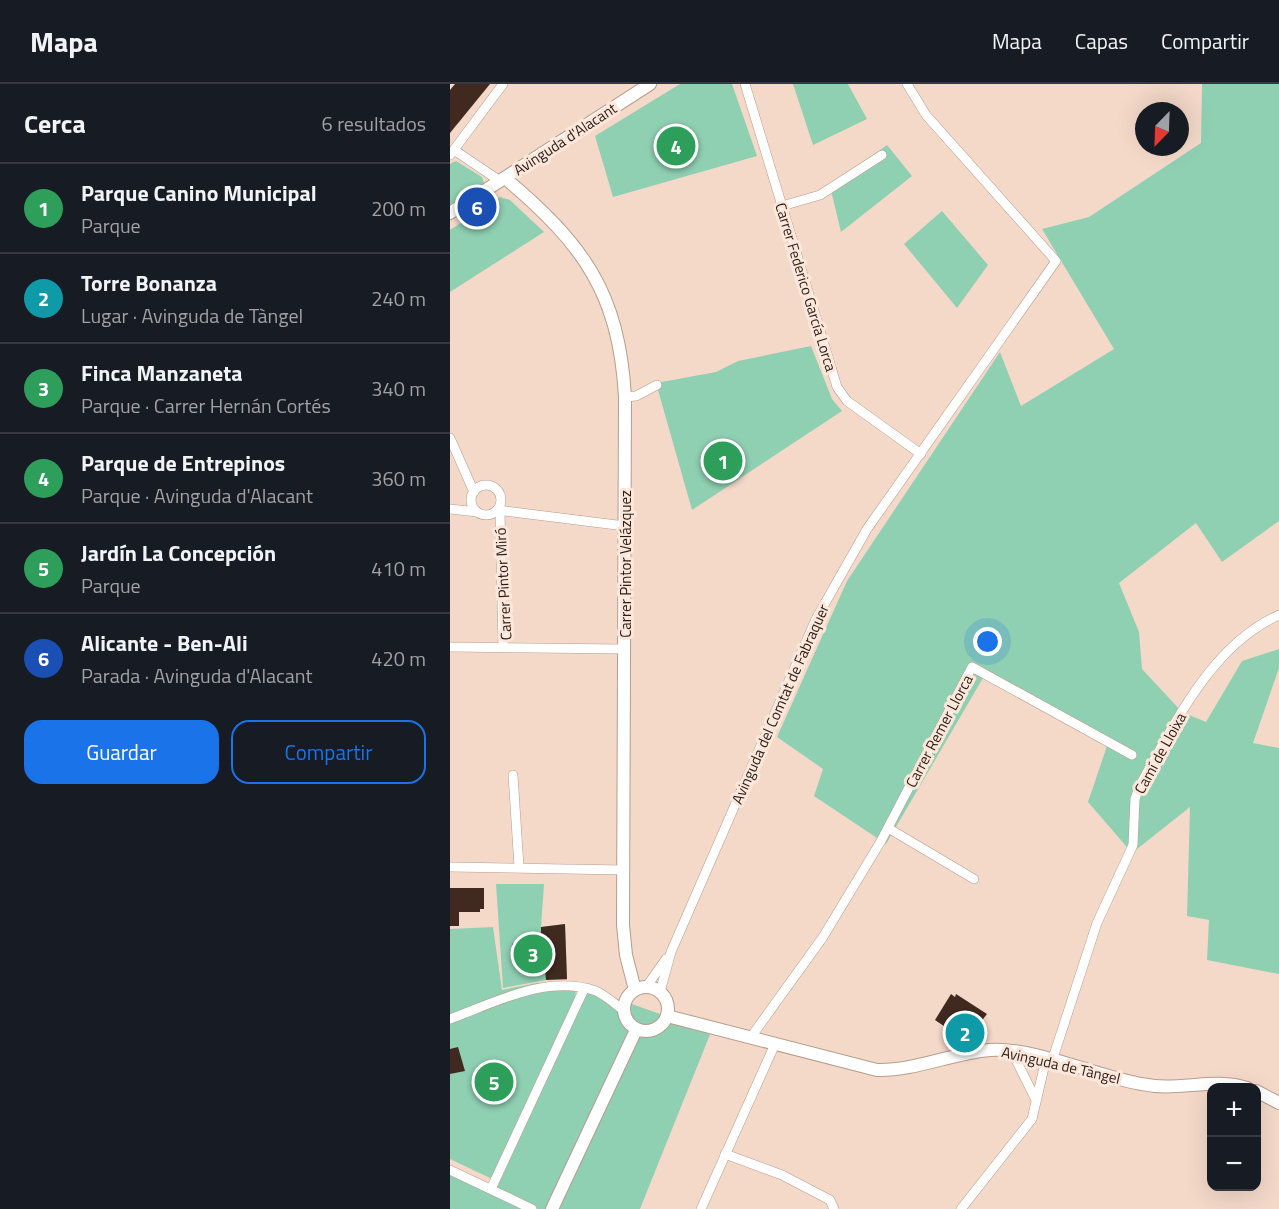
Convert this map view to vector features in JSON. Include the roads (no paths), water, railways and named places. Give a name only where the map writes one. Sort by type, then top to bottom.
[{"type":"street","points":[[502,84],[453,146],[502,180]]},
{"type":"street","name":"Avinguda d'Alacant","points":[[450,213],[650,84]]},
{"type":"street","name":"Carrer Federico García Lorca","points":[[745,84],[837,387],[847,401],[921,454]]},
{"type":"street","name":"Avinguda del Comtat de Fabraquer","points":[[660,992],[671,952],[816,620],[867,529],[1056,261],[926,115],[907,84]]},
{"type":"street","points":[[782,206],[820,195],[882,155]]},
{"type":"street","name":"Carrer Pintor Velázquez","points":[[502,180],[556,223],[574,244],[596,278],[608,304],[621,351],[625,397],[623,925],[626,955],[641,988]]},
{"type":"street","points":[[625,397],[636,396],[657,385]]},
{"type":"street","points":[[450,438],[474,492],[471,504],[477,512]]},
{"type":"street","points":[[474,492],[483,486],[495,489],[500,501],[498,511]]},
{"type":"street","points":[[450,509],[484,515],[498,511],[625,526]]},
{"type":"street","name":"Carrer Pintor Miró","points":[[498,511],[503,646],[624,649]]},
{"type":"street","name":"Camí de Lloixa","points":[[961,1209],[1032,1119],[1049,1060],[1097,923],[1133,845],[1135,799],[1139,786],[1182,712],[1219,659],[1256,625],[1279,615]]},
{"type":"street","points":[[450,647],[503,646]]},
{"type":"street","name":"Carrer Remer Llorca","points":[[751,1037],[823,937],[888,828],[972,667],[1132,755]]},
{"type":"street","points":[[513,775],[519,867]]},
{"type":"street","points":[[888,828],[974,879]]},
{"type":"street","points":[[450,867],[624,870]]},
{"type":"street","name":"Avinguda del Comtat de Fabraquer","points":[[641,988],[671,952]]},
{"type":"street","points":[[450,1019],[520,993],[563,985],[598,992],[622,1010],[627,1021],[636,1030],[653,1030],[667,1016],[668,1003],[660,992],[641,988],[628,995],[622,1010]]},
{"type":"street","points":[[491,1190],[584,989]]},
{"type":"street","name":"Avinguda de Tàngel","points":[[667,1016],[877,1070],[894,1070],[944,1057],[988,1050],[1012,1052],[1049,1060],[1157,1087],[1207,1083]]},
{"type":"street","points":[[552,1209],[636,1030]]},
{"type":"street","points":[[701,1209],[775,1044]]},
{"type":"street","points":[[1012,1052],[1036,1100]]},
{"type":"street","points":[[1261,1093],[1279,1103]]},
{"type":"street","points":[[725,1154],[782,1175],[830,1200],[834,1209]]},
{"type":"street","points":[[450,1170],[532,1209]]},
{"type":"place","name":"Parque de Entrepinos","points":[[676,146]]},
{"type":"place","name":"Alicante - Ben-Ali","points":[[477,207]]},
{"type":"place","name":"Parque Canino Municipal","points":[[723,461]]},
{"type":"place","name":"Finca Manzaneta","points":[[533,954]]},
{"type":"place","name":"Torre Bonanza","points":[[965,1033]]},
{"type":"place","name":"Jardín La Concepción","points":[[494,1082]]}]
